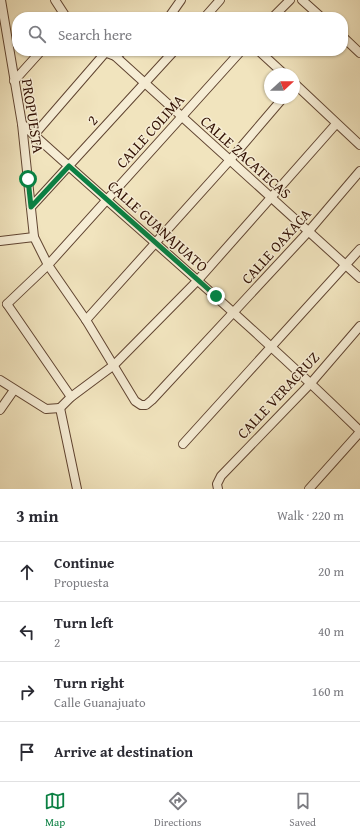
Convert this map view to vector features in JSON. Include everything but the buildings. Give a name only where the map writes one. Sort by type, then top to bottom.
[{"type":"street","name":"PROPUESTA","points":[[1,0],[22,124],[34,237]]},
{"type":"street","points":[[55,0],[63,12]]},
{"type":"street","points":[[173,12],[182,0]]},
{"type":"street","points":[[209,12],[220,0]]},
{"type":"street","points":[[278,12],[290,0]]},
{"type":"street","points":[[302,0],[315,12]]},
{"type":"street","points":[[348,42],[360,53]]},
{"type":"street","points":[[14,81],[36,56]]},
{"type":"street","points":[[34,135],[100,56]]},
{"type":"street","name":"CALLE ZACATECAS","points":[[115,56],[360,278]]},
{"type":"street","name":"2","points":[[31,207],[169,56]]},
{"type":"street","name":"CALLE COLIMA","points":[[4,304],[48,265],[236,56]]},
{"type":"street","points":[[264,56],[277,68]]},
{"type":"street","points":[[300,90],[360,145]]},
{"type":"street","points":[[86,320],[230,160],[278,104]]},
{"type":"street","name":"CALLE GUANAJUATO","points":[[22,124],[198,280],[311,383],[360,431]]},
{"type":"street","points":[[0,380],[46,409],[53,410],[60,408],[71,397],[114,365],[198,280],[336,124]]},
{"type":"street","name":"CALLE OAXACA","points":[[114,365],[135,401],[143,405],[152,400],[308,232],[360,171]]},
{"type":"street","points":[[0,241],[34,237],[48,265],[86,320],[114,365]]},
{"type":"street","points":[[183,444],[360,249]]},
{"type":"street","points":[[4,304],[71,397]]},
{"type":"street","name":"CALLE VERACRUZ","points":[[218,487],[221,476],[311,383],[360,326]]},
{"type":"street","points":[[0,410],[14,390]]},
{"type":"street","points":[[60,408],[77,489]]},
{"type":"street","points":[[309,489],[360,431]]},
{"type":"route","points":[[28,179],[31,207],[69,166],[216,296]]}]
